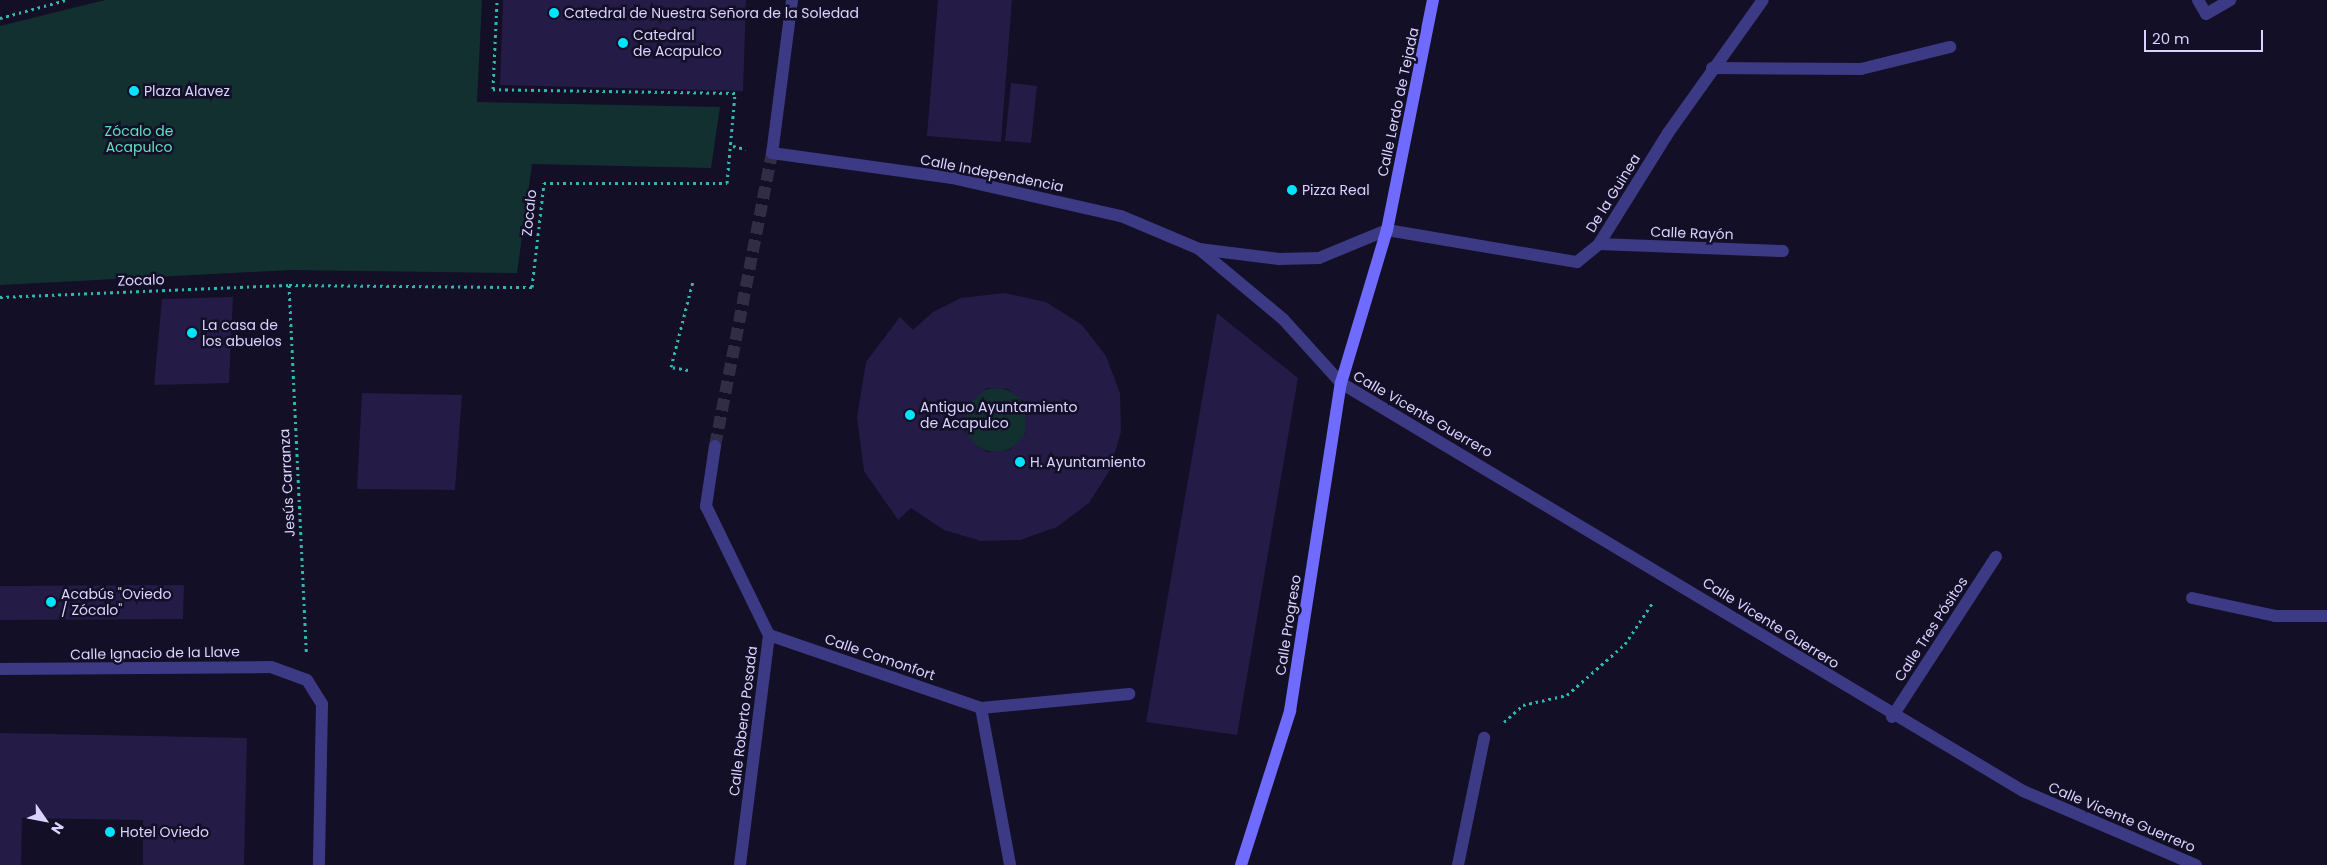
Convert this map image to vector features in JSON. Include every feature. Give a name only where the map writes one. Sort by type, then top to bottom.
[{"type":"street","name":"Calle Independencia","points":[[792,0],[772,152],[952,178],[1121,216],[1199,249],[1279,259],[1319,258],[1386,230]]},
{"type":"street","name":"Calle Lerdo de Tejada","points":[[1341,383],[1386,230],[1433,0]]},
{"type":"street","name":"De la Guinea","points":[[1386,230],[1577,262],[1599,244],[1712,68],[1763,0]]},
{"type":"street","points":[[2198,0],[2206,14],[2230,0]]},
{"type":"street","points":[[1712,68],[1860,69],[1950,47]]},
{"type":"street","name":"Calle Rayón","points":[[1599,244],[1783,251]]},
{"type":"street","name":"Calle Independencia","points":[[1199,249],[1283,319],[1341,383]]},
{"type":"street","name":"Calle Vicente Guerrero","points":[[1341,383],[1670,576],[1892,717],[2023,791],[2196,865]]},
{"type":"street","name":"Calle Progreso","points":[[1242,865],[1290,711],[1341,383]]},
{"type":"street","name":"Calle Roberto Posada","points":[[715,446],[706,506],[769,635],[740,865]]},
{"type":"street","name":"Calle Tres Pósitos","points":[[1892,717],[1996,557]]},
{"type":"street","points":[[2192,598],[2275,616],[2327,616]]},
{"type":"street","name":"Calle Comonfort","points":[[769,635],[981,708],[1129,694]]},
{"type":"street","name":"Calle Ignacio de la Llave","points":[[0,670],[271,667],[307,680]]},
{"type":"street","points":[[307,680],[322,704],[320,865]]},
{"type":"street","points":[[981,708],[1010,865]]},
{"type":"street","points":[[1458,865],[1484,738]]},
{"type":"path","points":[[0,18],[66,0]]},
{"type":"path","name":"Zocalo","points":[[0,297],[289,285],[532,287],[544,183],[727,183],[735,93],[493,90],[497,0]]},
{"type":"path","points":[[688,370],[671,367],[693,281]]},
{"type":"path","name":"Jesús Carranza","points":[[289,285],[307,680]]},
{"type":"path","points":[[1484,738],[1522,704],[1567,695],[1625,644],[1670,576]]},
{"type":"green space","name":"Zócalo de Acapulco","points":[[105,0],[482,0],[477,102],[720,107],[711,168],[532,164],[517,273],[291,270],[0,285],[0,26]]},
{"type":"green space","points":[[990,388],[1002,388],[1019,397],[1026,408],[1028,420],[1026,432],[1019,443],[1002,452],[990,452],[978,447],[969,438],[964,426],[964,414],[969,402],[978,393]]},
{"type":"building","name":"Catedral de Acapulco","points":[[503,0],[746,0],[743,91],[500,85]]},
{"type":"building","points":[[938,0],[1012,0],[1001,142],[927,136]]},
{"type":"building","points":[[1011,83],[1037,86],[1031,143],[1005,141]]},
{"type":"building","name":"Antiguo Ayuntamiento de Acapulco","points":[[1004,293],[1046,302],[1082,325],[1106,356],[1120,393],[1121,432],[1110,470],[1089,503],[1057,527],[1020,540],[981,541],[944,530],[911,508],[898,520],[864,471],[857,417],[866,362],[900,317],[913,330],[933,312],[961,298]],"holes":[[[987,388],[1008,389],[1024,402],[1026,433],[1010,450],[988,452],[978,447],[964,430],[964,409]]]},
{"type":"building","points":[[233,297],[229,383],[154,385],[162,299]]},
{"type":"building","points":[[1217,313],[1298,378],[1237,735],[1146,722]]},
{"type":"building","points":[[362,393],[462,395],[455,490],[357,489]]},
{"type":"building","points":[[184,585],[183,619],[0,620],[0,586]]},
{"type":"building","points":[[0,733],[247,738],[244,865],[143,865],[143,820],[22,818],[21,865],[0,865]]},
{"type":"tunnel","points":[[715,446],[772,153]]},
{"type":"place","name":"Catedral de Nuestra Señora de la Soledad","points":[[554,13]]},
{"type":"place","name":"Catedral de Acapulco","points":[[623,43]]},
{"type":"place","name":"Plaza Alavez","points":[[134,91]]},
{"type":"place","name":"Pizza Real","points":[[1292,190]]},
{"type":"place","name":"La casa de los abuelos","points":[[192,333]]},
{"type":"place","name":"Antiguo Ayuntamiento de Acapulco","points":[[910,415]]},
{"type":"place","name":"H. Ayuntamiento","points":[[1020,462]]},
{"type":"place","name":"Acabús \"Oviedo / Zócalo\"","points":[[51,602]]},
{"type":"place","name":"Hotel Oviedo","points":[[110,832]]}]
